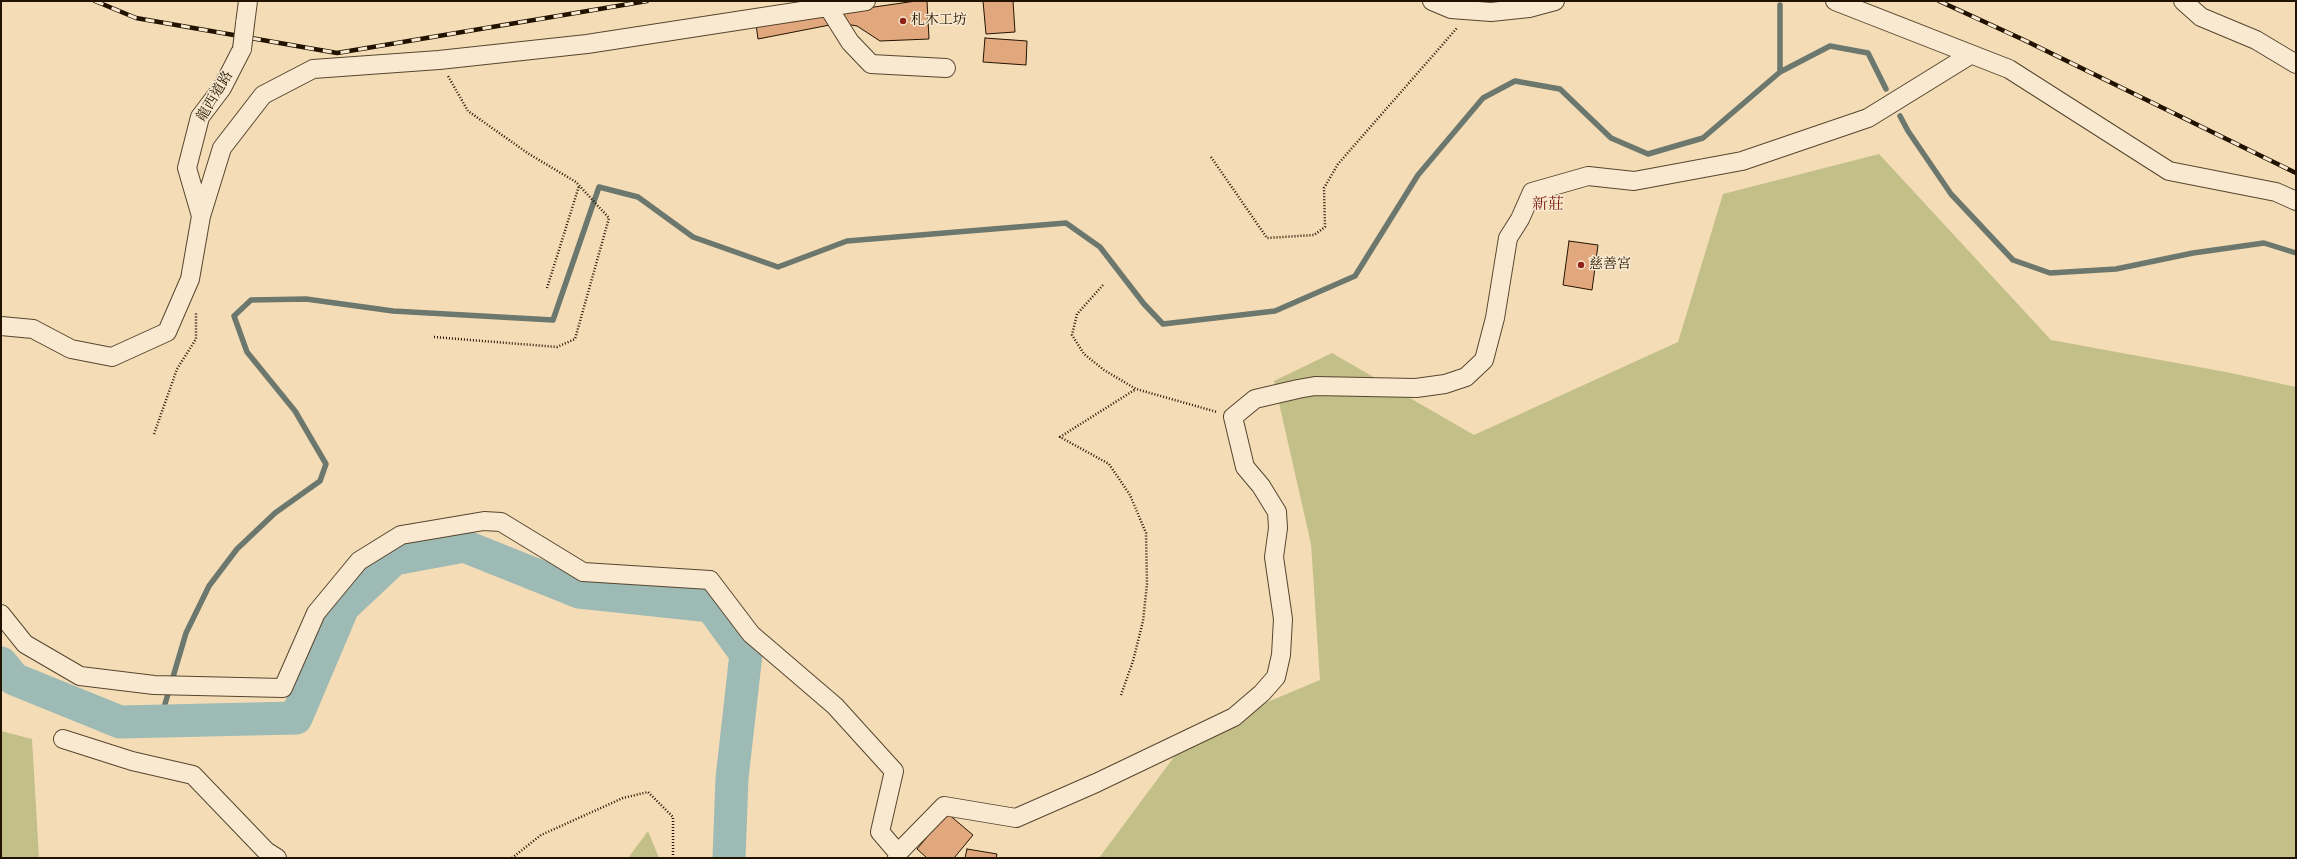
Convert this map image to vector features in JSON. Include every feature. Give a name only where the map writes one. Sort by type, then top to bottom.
[{"type":"street","name":"龍西道路","points":[[201,216],[187,168],[200,117],[222,88],[242,49],[248,1]]},
{"type":"street","points":[[1,326],[33,329],[71,348],[112,357],[167,332],[190,279],[201,216],[222,148],[263,95],[313,69],[439,60],[587,44],[866,1]]},
{"type":"street","points":[[1432,1],[1451,9],[1491,12],[1529,8],[1555,1]]},
{"type":"street","points":[[1835,1],[2009,69],[2169,171],[2276,192],[2296,201]]},
{"type":"street","points":[[2183,1],[2201,17],[2256,40],[2296,64]]},
{"type":"street","points":[[828,7],[850,42],[871,64],[946,68]]},
{"type":"street","points":[[1,614],[25,644],[80,676],[154,685],[283,688],[316,613],[359,561],[401,535],[484,521],[501,522],[582,572],[710,580],[751,634],[835,706],[894,771],[880,832],[897,856],[944,806],[1016,818],[1096,783],[1234,716],[1262,694],[1276,677],[1281,655],[1283,619],[1274,557],[1278,528],[1277,512],[1261,486],[1245,467],[1233,417],[1255,399],[1315,386],[1416,388],[1445,384],[1466,377],[1484,360],[1495,318],[1508,238],[1520,219],[1532,192],[1588,176],[1634,181],[1742,161],[1868,118],[1970,55]]},
{"type":"street","points":[[63,739],[132,761],[193,775],[266,851],[277,858]]},
{"type":"path","points":[[1211,157],[1267,238],[1314,235],[1325,227],[1324,188],[1338,164],[1472,10]]},
{"type":"path","points":[[434,337],[557,347],[575,339],[609,218],[576,182],[529,154],[468,111],[439,60]]},
{"type":"path","points":[[547,288],[580,186]]},
{"type":"path","points":[[1103,285],[1076,314],[1072,335],[1089,358],[1104,370],[1136,389],[1233,417]]},
{"type":"path","points":[[154,434],[177,368],[196,338],[196,308]]},
{"type":"path","points":[[1121,695],[1133,661],[1143,622],[1147,584],[1146,533],[1130,495],[1109,464],[1060,438],[1136,389]]},
{"type":"path","points":[[512,858],[541,835],[623,798],[648,792],[673,817],[673,858]]},
{"type":"shaded area","points":[[1879,154],[2051,340],[2226,372],[2296,387],[2296,858],[1099,858],[1191,734],[1320,680],[1311,544],[1274,381],[1332,353],[1474,435],[1678,342],[1723,194]]},
{"type":"shaded area","points":[[1,731],[32,739],[39,858],[1,858]]},
{"type":"shaded area","points":[[648,831],[659,858],[628,858]]},
{"type":"building","points":[[916,1],[927,1],[929,39],[880,41],[857,26],[840,23],[758,39],[756,24]]},
{"type":"building","points":[[983,1],[1013,1],[1015,32],[986,34]]},
{"type":"building","points":[[985,38],[1027,41],[1026,65],[983,62]]},
{"type":"building","name":"慈善宮","points":[[1569,241],[1598,245],[1592,290],[1563,285]]},
{"type":"building","points":[[947,813],[973,835],[954,858],[927,858],[917,849]]},
{"type":"building","points":[[967,849],[997,854],[996,858],[965,858]]},
{"type":"waterway","points":[[1780,5],[1780,72]]},
{"type":"waterway","points":[[160,721],[186,633],[209,586],[237,549],[275,513],[320,481],[326,464],[295,411],[247,352],[234,316],[251,300],[306,299],[393,311],[553,320],[599,187],[638,197],[693,237],[778,267],[847,241],[1066,223],[1100,247],[1144,304],[1163,324],[1275,311],[1355,276],[1418,175],[1483,98],[1515,81],[1560,89],[1611,138],[1648,154],[1703,138],[1780,72],[1830,46],[1868,53],[1886,89]]},
{"type":"waterway","points":[[1900,116],[1908,131],[1951,194],[2013,260],[2050,273],[2116,269],[2193,253],[2264,243],[2296,253]]},
{"type":"waterway","points":[[1,663],[14,679],[120,722],[296,718],[343,607],[394,559],[464,546],[579,592],[711,606],[746,654],[732,778],[729,858]]},
{"type":"railway","points":[[95,1],[136,18],[337,53],[647,1]]},
{"type":"railway","points":[[1939,1],[2024,40],[2296,173]]},
{"type":"place","name":"札木工坊","points":[[903,21]]},
{"type":"place","name":"慈善宮","points":[[1581,265]]},
{"type":"district","name":"新莊","points":[[1548,206]]}]
